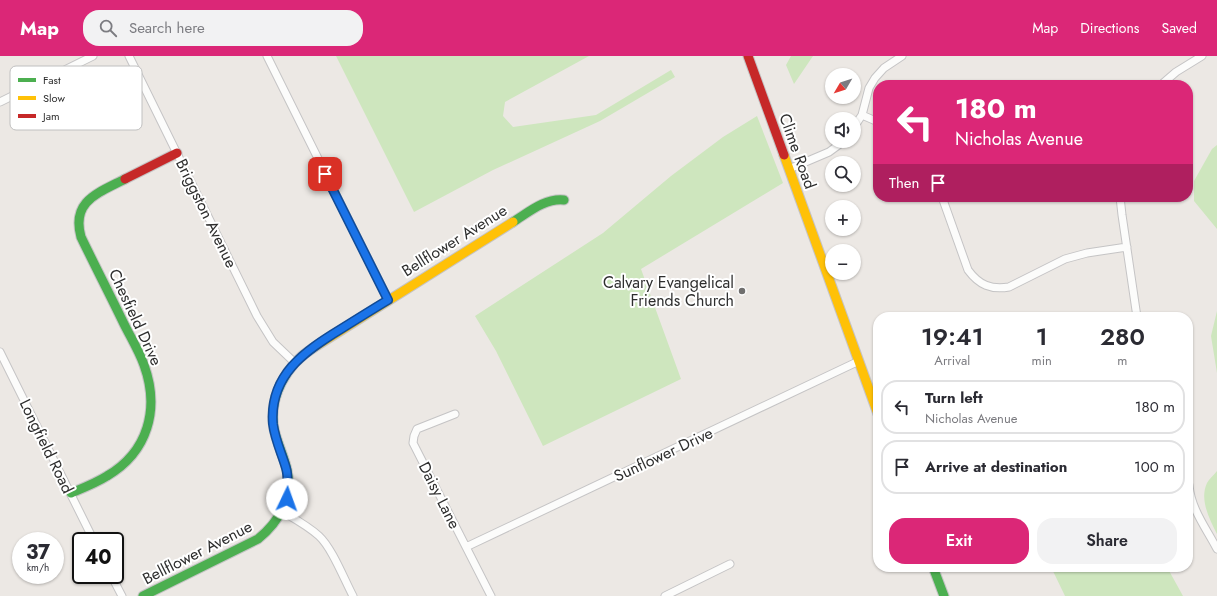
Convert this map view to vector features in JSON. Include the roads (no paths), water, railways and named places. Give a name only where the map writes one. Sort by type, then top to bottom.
[{"type":"street","points":[[73,66],[93,56]]},
{"type":"street","name":"Briggston Avenue","points":[[129,56],[134,66]]},
{"type":"street","points":[[267,56],[388,300]]},
{"type":"street","name":"Clime Road","points":[[748,56],[873,400]]},
{"type":"street","points":[[874,80],[884,68],[902,56]]},
{"type":"street","points":[[1167,80],[1176,72],[1202,56]]},
{"type":"street","points":[[873,81],[869,88],[862,115],[873,120]]},
{"type":"street","name":"Briggston Avenue","points":[[142,82],[258,316],[274,342],[295,363]]},
{"type":"street","points":[[0,102],[10,97]]},
{"type":"street","points":[[788,169],[829,152],[834,148]]},
{"type":"street","name":"Chesfield Drive","points":[[71,493],[106,476],[133,454],[144,438],[150,421],[152,405],[150,383],[144,364],[81,237],[78,229],[79,213],[87,200],[94,195],[177,153]]},
{"type":"street","name":"Bellflower Avenue","points":[[142,596],[258,539],[272,527],[282,512],[287,499],[288,480],[287,469],[276,437],[273,413],[278,388],[295,363],[313,346],[542,203],[555,199],[564,200]]},
{"type":"street","points":[[944,202],[968,270],[974,278],[990,288],[1009,287],[1065,259],[1127,247]]},
{"type":"street","points":[[1121,202],[1136,312]]},
{"type":"street","name":"Longfield Road","points":[[0,352],[90,532]]},
{"type":"street","name":"Sunflower Drive","points":[[466,547],[859,362]]},
{"type":"street","name":"Daisy Lane","points":[[455,414],[417,429],[414,436],[414,443],[491,596]]},
{"type":"street","points":[[1193,505],[1217,548]]},
{"type":"street","points":[[282,512],[305,525],[320,537],[334,560],[352,596]]},
{"type":"street","points":[[664,596],[730,564]]},
{"type":"street","points":[[935,572],[944,596]]},
{"type":"street","points":[[116,584],[122,596]]},
{"type":"place","name":"Calvary Evangelical Friends Church","points":[[742,291]]}]
